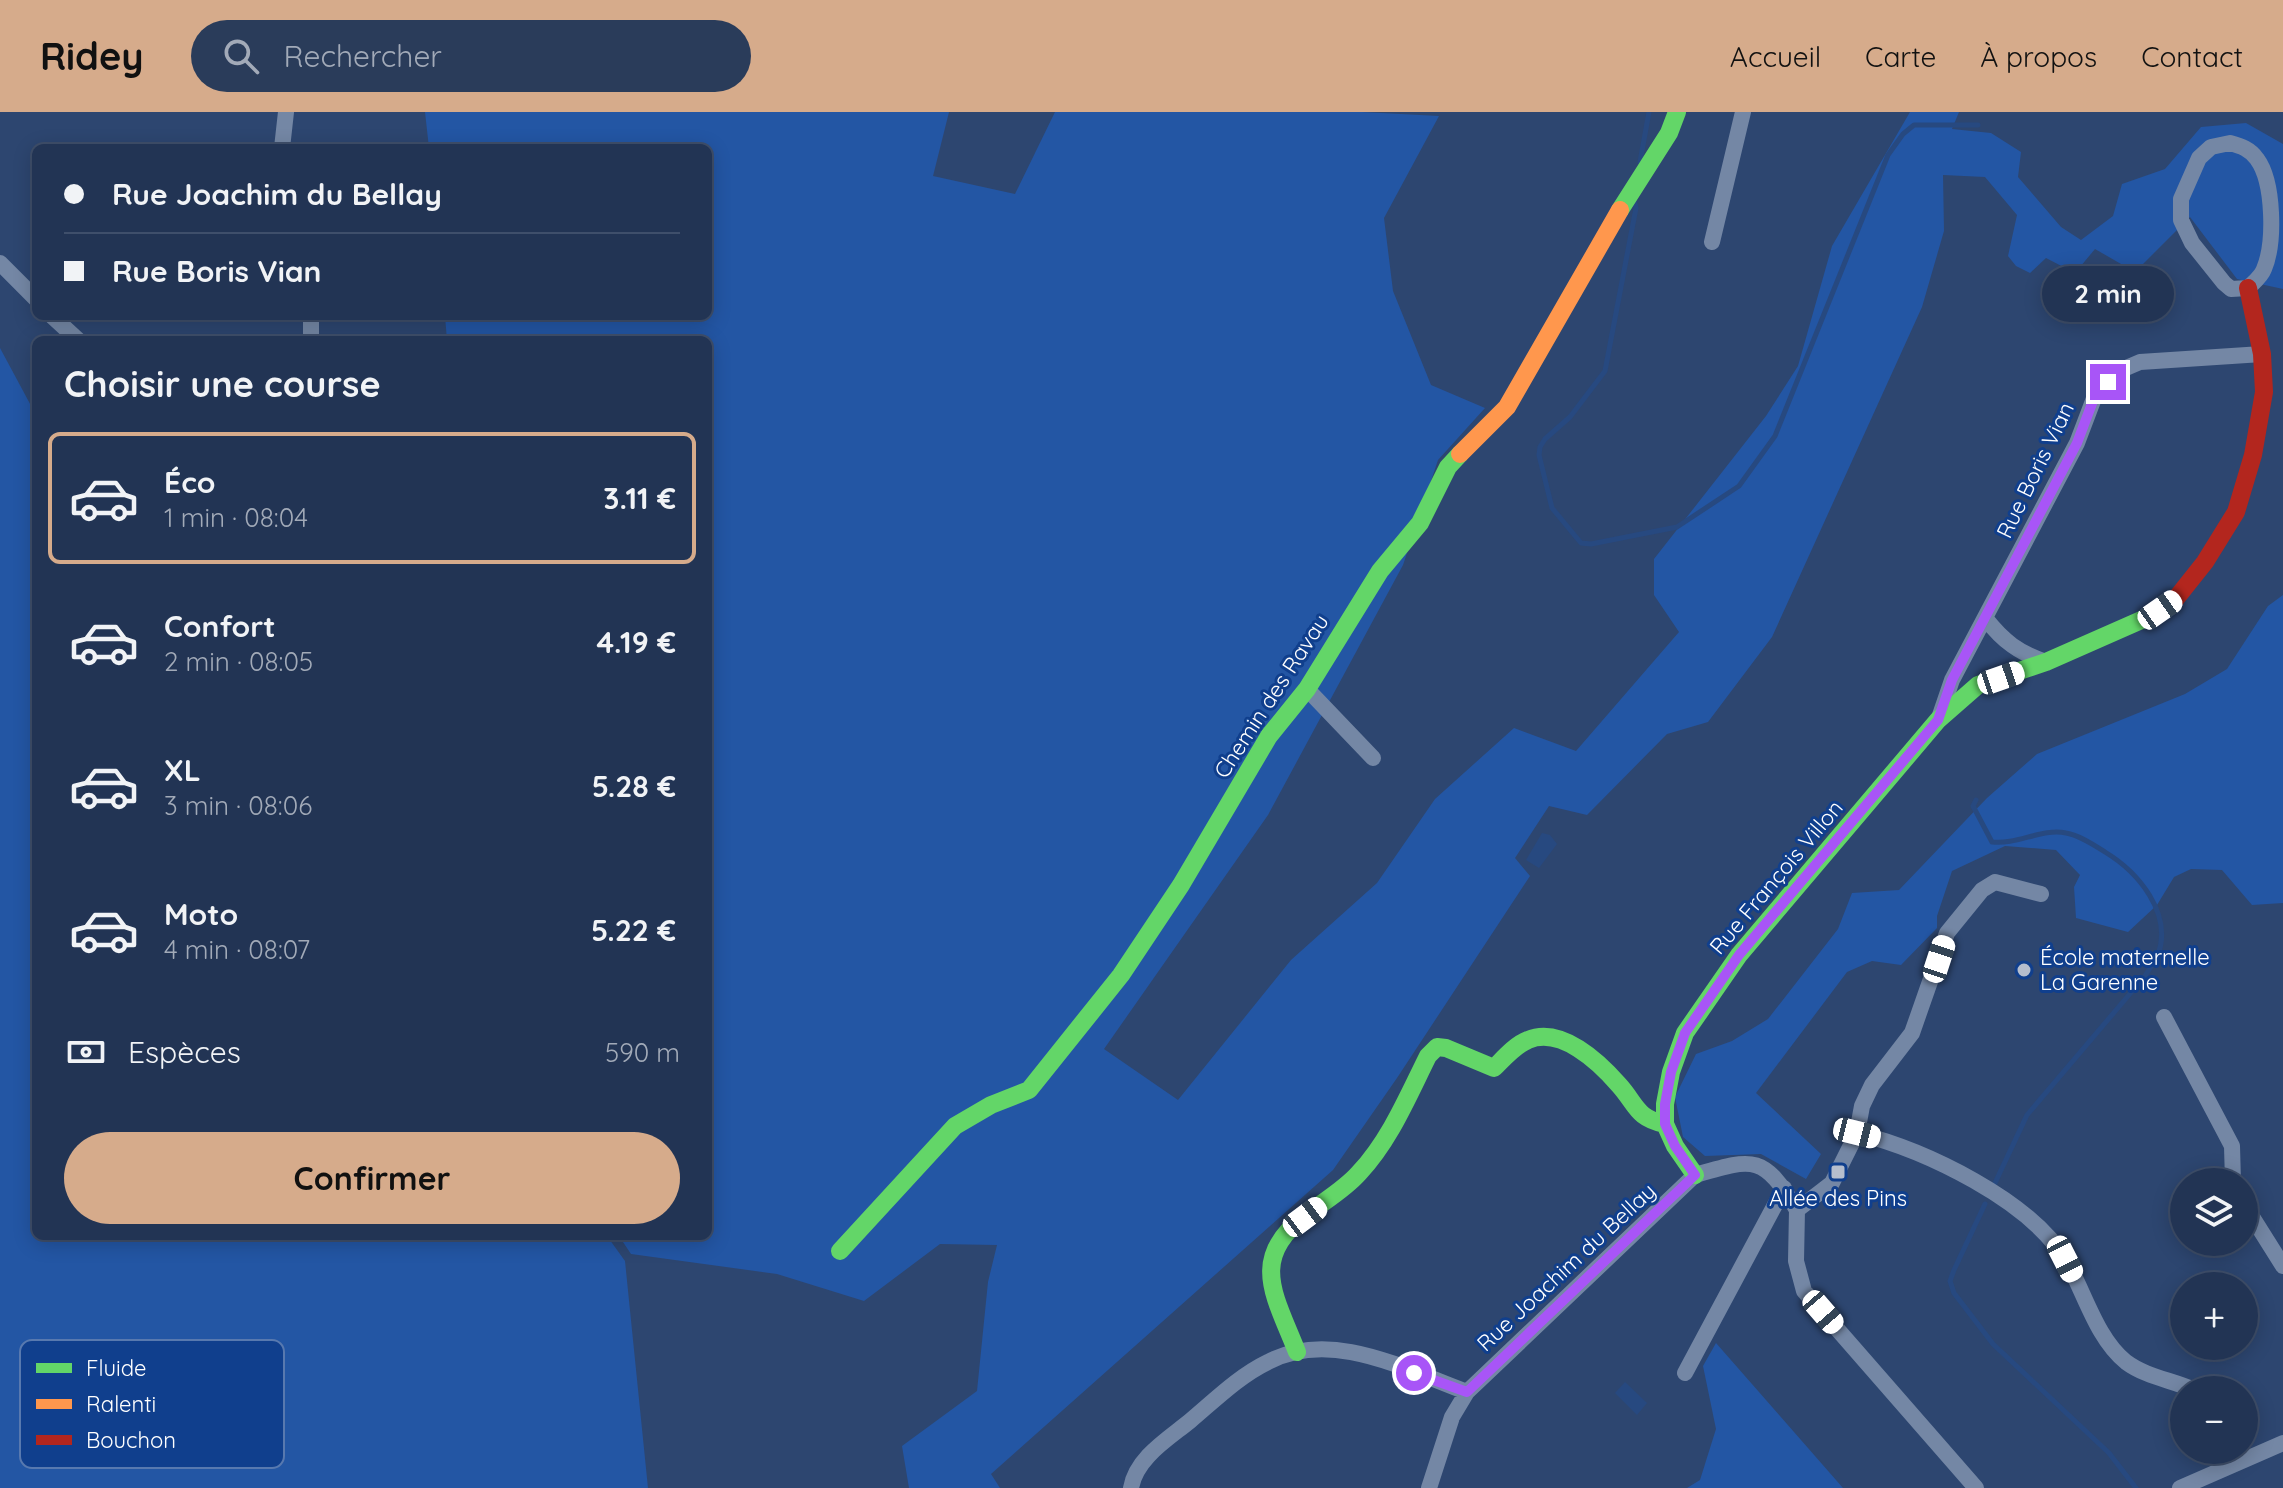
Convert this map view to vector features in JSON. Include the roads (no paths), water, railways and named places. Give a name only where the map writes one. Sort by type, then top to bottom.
[{"type":"street","points":[[282,144],[286,112]]},
{"type":"street","name":"Chemin des Ravau","points":[[840,1251],[955,1126],[991,1105],[1029,1090],[1121,975],[1181,885],[1269,736],[1307,689],[1380,571],[1420,523],[1448,467],[1507,407],[1599,245],[1669,133],[1677,112]]},
{"type":"street","points":[[1712,242],[1743,112]]},
{"type":"street","points":[[2230,143],[2246,148],[2257,159],[2265,176],[2268,195],[2272,242],[2263,273],[2248,288],[2231,289],[2224,283],[2192,243],[2181,220],[2181,199],[2199,158],[2211,147],[2230,143]]},
{"type":"street","points":[[0,263],[32,295]]},
{"type":"street","name":"Rue François Villon","points":[[1665,1124],[1671,1072],[1685,1033],[1739,955],[1938,720],[1978,685],[2046,662],[2146,620],[2174,601],[2205,562],[2236,512],[2253,455],[2264,392],[2262,354],[2248,288]]},
{"type":"street","points":[[56,320],[74,336]]},
{"type":"street","name":"Rue Boris Vian","points":[[1952,680],[2077,443],[2096,393],[2119,371],[2140,362],[2262,354]]},
{"type":"street","points":[[1986,619],[2000,638],[2015,649],[2046,662]]},
{"type":"street","name":"Rue François Villon","points":[[1938,720],[1952,680]]},
{"type":"street","points":[[1307,689],[1373,758]]},
{"type":"street","points":[[1797,1210],[1832,1183],[1857,1133],[1862,1106],[1872,1085],[1912,1033],[1947,933],[1982,890],[1995,882],[2041,894]]},
{"type":"street","points":[[2164,1017],[2232,1146],[2233,1168]]},
{"type":"street","points":[[1297,1352],[1275,1294],[1271,1253],[1284,1233],[1349,1184],[1372,1160],[1428,1056],[1437,1047],[1494,1068],[1526,1040],[1541,1035],[1571,1044],[1595,1059],[1621,1087],[1640,1115],[1665,1124],[1675,1146],[1695,1175],[1740,1162],[1762,1167],[1776,1177],[1797,1210],[1796,1261],[1804,1291],[1976,1488]]},
{"type":"street","points":[[1857,1133],[1887,1140],[1921,1154],[2017,1208],[2043,1232],[2065,1259],[2104,1335],[2125,1361],[2170,1382]]},
{"type":"street","name":"Rue Joachim du Bellay","points":[[1429,1488],[1452,1417],[1467,1392],[1695,1175]]},
{"type":"street","points":[[1685,1373],[1784,1188]]},
{"type":"street","points":[[2258,1226],[2283,1266]]},
{"type":"street","points":[[1131,1488],[1133,1477],[1147,1457],[1239,1380],[1270,1360],[1297,1352],[1331,1348],[1360,1353],[1467,1392]]},
{"type":"street","points":[[2258,1447],[2283,1443]]},
{"type":"street","points":[[2180,1488],[2224,1464]]},
{"type":"waterway","points":[[1640,162],[1649,112]]},
{"type":"waterway","points":[[1634,201],[1636,208],[1605,371],[1570,417],[1540,447],[1539,455],[1552,508],[1581,543],[1591,544],[1677,527],[1739,486],[1775,436],[1888,155],[1903,134],[1914,125],[1978,125]]},
{"type":"waterway","points":[[1976,800],[1973,806],[1992,842],[2066,833],[2117,860],[2150,895],[2161,924],[2161,939],[2154,963],[2027,1115],[1995,1183]]},
{"type":"waterway","points":[[1985,1204],[1950,1281],[1954,1293],[1993,1344],[2109,1453],[2136,1488]]},
{"type":"place","name":"École maternelle La Garenne","points":[[2024,970]]},
{"type":"place","name":"Allée des Pins","points":[[1838,1172]]}]
